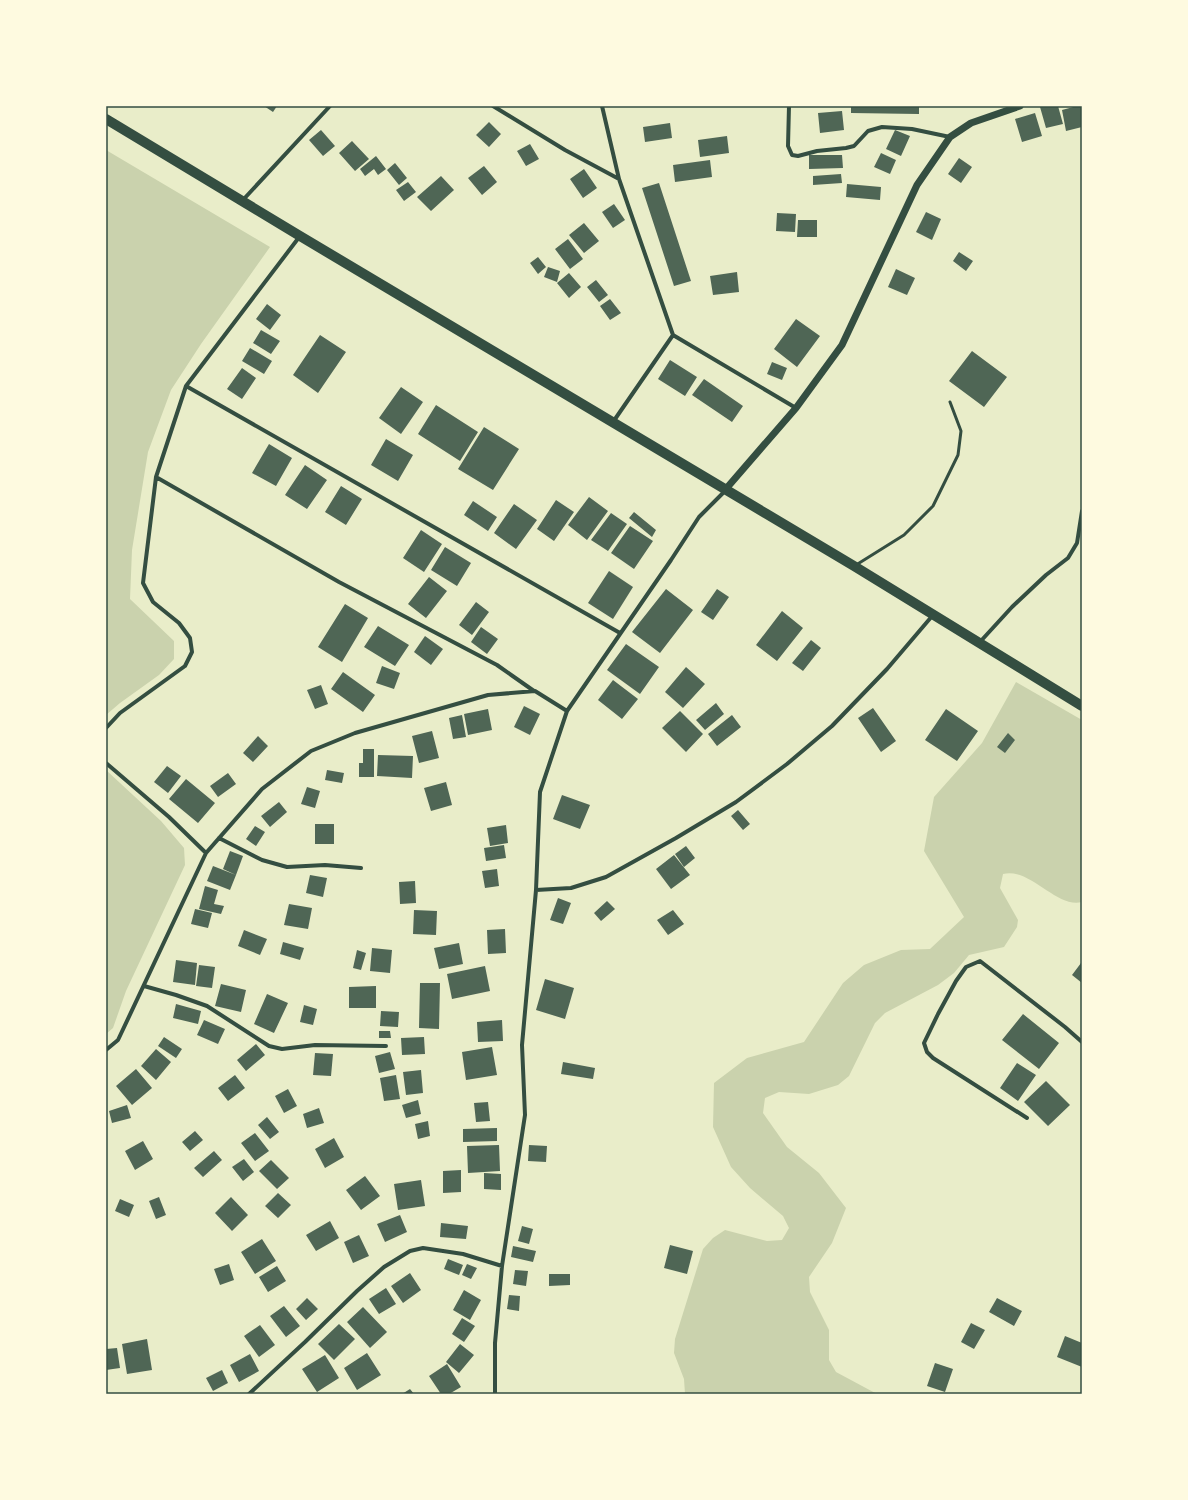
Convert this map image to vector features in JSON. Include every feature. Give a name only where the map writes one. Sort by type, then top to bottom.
[{"type":"main road","points":[[106,118],[612,423],[854,566],[1082,706]]},
{"type":"street","points":[[242,201],[330,106]]},
{"type":"street","points":[[493,106],[565,150],[619,179]]},
{"type":"street","points":[[602,106],[619,179],[673,335],[796,408]]},
{"type":"street","points":[[789,106],[788,146],[792,155],[798,156],[817,151],[854,146],[868,131],[882,127],[912,129],[950,137]]},
{"type":"street","points":[[495,1394],[495,1343],[502,1266],[525,1115],[522,1045],[536,890],[540,792],[567,711],[699,517],[726,490],[796,408],[842,345],[917,185],[950,137],[971,123],[1020,106]]},
{"type":"street","points":[[106,728],[120,713],[185,666],[192,652],[190,638],[179,623],[153,602],[143,583],[156,477],[186,386],[300,236]]},
{"type":"street","points":[[612,423],[673,335]]},
{"type":"street","points":[[186,386],[620,633]]},
{"type":"street","points":[[156,477],[339,582],[497,665],[534,691],[567,711]]},
{"type":"street","points":[[979,643],[1012,607],[1046,575],[1068,558],[1077,543],[1082,511]]},
{"type":"street","points":[[536,890],[571,888],[606,876],[676,838],[736,802],[787,764],[832,726],[887,669],[933,615]]},
{"type":"street","points":[[106,1050],[118,1040],[206,853],[262,789],[311,751],[355,733],[488,695],[534,691]]},
{"type":"street","points":[[106,763],[169,817],[206,853]]},
{"type":"street","points":[[219,838],[262,860],[287,867],[324,865],[361,868]]},
{"type":"street","points":[[1027,1118],[933,1058],[927,1052],[924,1043],[956,981],[966,966],[980,961],[1082,1042]]},
{"type":"street","points":[[144,986],[207,1006],[269,1046],[282,1049],[315,1045],[386,1046]]},
{"type":"street","points":[[248,1394],[305,1342],[357,1290],[384,1267],[410,1251],[423,1248],[463,1254],[502,1266]]},
{"type":"lane","points":[[854,566],[904,535],[933,506],[958,455],[961,431],[950,402]]},
{"type":"green space","points":[[106,150],[270,247],[201,344],[171,390],[148,452],[132,550],[130,599],[174,641],[174,659],[159,675],[106,715]]},
{"type":"green space","points":[[1016,682],[1082,720],[1082,902],[1073,903],[1063,900],[1023,876],[1013,873],[1003,874],[1000,888],[1018,920],[1017,927],[1004,947],[969,955],[954,973],[938,985],[885,1013],[875,1023],[849,1076],[838,1085],[809,1094],[779,1092],[765,1098],[763,1113],[787,1147],[819,1173],[846,1208],[832,1243],[809,1277],[810,1292],[829,1330],[829,1360],[836,1372],[877,1394],[685,1394],[684,1379],[674,1353],[675,1339],[703,1249],[713,1238],[725,1230],[767,1241],[782,1240],[789,1228],[783,1216],[750,1188],[731,1167],[713,1127],[714,1083],[747,1058],[804,1042],[843,983],[864,965],[901,950],[930,949],[964,917],[924,851],[934,797],[982,743]]},
{"type":"green space","points":[[106,770],[161,821],[184,848],[185,865],[126,991],[113,1028],[106,1034]]},
{"type":"building","points":[[264,106],[277,106],[273,112]]},
{"type":"building","points":[[851,106],[919,106],[919,114],[851,113]]},
{"type":"building","points":[[1058,106],[1063,124],[1046,128],[1040,107]]},
{"type":"building","points":[[1082,106],[1082,127],[1066,131],[1062,110]]},
{"type":"building","points":[[842,111],[844,130],[820,133],[818,113]]},
{"type":"building","points":[[1035,113],[1042,136],[1022,142],[1015,119]]},
{"type":"building","points":[[489,122],[501,134],[489,147],[476,135]]},
{"type":"building","points":[[670,123],[672,138],[645,142],[643,127]]},
{"type":"building","points":[[321,130],[335,146],[323,156],[309,140]]},
{"type":"building","points":[[895,130],[910,136],[901,156],[886,149]]},
{"type":"building","points":[[727,136],[729,153],[700,157],[698,140]]},
{"type":"building","points":[[352,141],[369,159],[355,171],[339,153]]},
{"type":"building","points":[[530,144],[539,159],[526,166],[517,151]]},
{"type":"building","points":[[881,153],[896,160],[890,174],[874,167]]},
{"type":"building","points":[[809,155],[842,155],[843,168],[809,169]]},
{"type":"building","points":[[376,156],[386,169],[378,175],[374,169],[365,176],[360,169]]},
{"type":"building","points":[[959,158],[972,167],[961,183],[948,174]]},
{"type":"building","points":[[710,160],[712,177],[675,182],[673,165]]},
{"type":"building","points":[[395,163],[407,178],[399,185],[387,170]]},
{"type":"building","points":[[484,166],[497,182],[482,195],[468,178]]},
{"type":"building","points":[[584,169],[597,188],[583,198],[570,179]]},
{"type":"building","points":[[841,174],[842,183],[813,185],[813,176]]},
{"type":"building","points":[[441,176],[454,190],[431,211],[417,197]]},
{"type":"building","points":[[408,182],[416,192],[404,201],[396,190]]},
{"type":"building","points":[[659,183],[691,281],[674,286],[642,188]]},
{"type":"building","points":[[847,184],[881,187],[880,200],[846,197]]},
{"type":"building","points":[[614,204],[625,220],[613,228],[602,212]]},
{"type":"building","points":[[926,212],[941,219],[932,240],[916,232]]},
{"type":"building","points":[[777,213],[796,214],[795,232],[776,231]]},
{"type":"building","points":[[798,220],[817,220],[817,237],[797,237]]},
{"type":"building","points":[[584,223],[599,241],[584,253],[569,235]]},
{"type":"building","points":[[568,239],[583,259],[570,269],[555,249]]},
{"type":"building","points":[[959,252],[973,261],[966,271],[953,261]]},
{"type":"building","points":[[538,257],[546,267],[538,274],[530,263]]},
{"type":"building","points":[[548,267],[560,271],[557,282],[544,277]]},
{"type":"building","points":[[896,269],[915,278],[907,295],[888,287]]},
{"type":"building","points":[[737,272],[739,292],[713,295],[710,276]]},
{"type":"building","points":[[569,273],[581,287],[569,298],[557,283]]},
{"type":"building","points":[[596,280],[608,295],[599,302],[587,287]]},
{"type":"building","points":[[610,299],[621,313],[610,320],[600,306]]},
{"type":"building","points":[[267,304],[281,315],[270,330],[256,319]]},
{"type":"building","points":[[796,319],[820,336],[797,367],[774,349]]},
{"type":"building","points":[[261,330],[280,341],[271,354],[253,343]]},
{"type":"building","points":[[320,335],[346,352],[318,393],[293,375]]},
{"type":"building","points":[[250,348],[272,361],[264,374],[242,361]]},
{"type":"building","points":[[972,351],[1007,377],[984,407],[949,381]]},
{"type":"building","points":[[670,360],[697,377],[685,396],[658,379]]},
{"type":"building","points":[[772,362],[787,368],[782,380],[767,374]]},
{"type":"building","points":[[242,368],[256,378],[242,399],[227,389]]},
{"type":"building","points":[[704,379],[743,406],[732,422],[692,395]]},
{"type":"building","points":[[401,387],[423,402],[401,434],[379,418]]},
{"type":"building","points":[[436,405],[478,432],[460,461],[418,434]]},
{"type":"building","points":[[484,427],[519,449],[493,490],[458,469]]},
{"type":"building","points":[[386,439],[413,455],[398,481],[371,465]]},
{"type":"building","points":[[269,444],[292,458],[276,486],[252,473]]},
{"type":"building","points":[[305,465],[327,480],[307,509],[285,495]]},
{"type":"building","points":[[341,486],[362,499],[346,525],[325,512]]},
{"type":"building","points":[[589,497],[608,511],[587,540],[568,525]]},
{"type":"building","points":[[556,500],[574,512],[554,541],[537,529]]},
{"type":"building","points":[[473,501],[497,517],[488,531],[464,515]]},
{"type":"building","points":[[514,504],[537,520],[516,549],[494,533]]},
{"type":"building","points":[[634,512],[656,530],[652,537],[629,518]]},
{"type":"building","points":[[611,513],[627,524],[608,551],[591,540]]},
{"type":"building","points":[[630,526],[653,541],[634,569],[611,553]]},
{"type":"building","points":[[421,530],[442,544],[424,572],[403,558]]},
{"type":"building","points":[[445,547],[471,563],[457,586],[431,570]]},
{"type":"building","points":[[609,571],[633,587],[613,619],[588,603]]},
{"type":"building","points":[[429,577],[447,591],[426,618],[408,604]]},
{"type":"building","points":[[666,589],[693,610],[660,653],[632,632]]},
{"type":"building","points":[[717,589],[729,597],[713,620],[701,612]]},
{"type":"building","points":[[476,602],[489,612],[472,635],[459,625]]},
{"type":"building","points":[[345,604],[368,618],[342,662],[318,647]]},
{"type":"building","points":[[782,611],[803,628],[777,661],[756,645]]},
{"type":"building","points":[[378,626],[409,645],[395,666],[364,647]]},
{"type":"building","points":[[481,627],[498,639],[487,654],[471,642]]},
{"type":"building","points":[[425,636],[443,649],[431,665],[414,652]]},
{"type":"building","points":[[811,640],[821,648],[803,671],[792,663]]},
{"type":"building","points":[[626,644],[659,667],[640,694],[607,670]]},
{"type":"building","points":[[382,666],[400,673],[394,689],[376,683]]},
{"type":"building","points":[[686,667],[705,684],[683,708],[665,692]]},
{"type":"building","points":[[343,672],[375,695],[363,712],[331,689]]},
{"type":"building","points":[[613,680],[638,699],[622,719],[598,700]]},
{"type":"building","points":[[321,685],[328,704],[315,709],[307,690]]},
{"type":"building","points":[[716,703],[724,714],[705,730],[696,720]]},
{"type":"building","points":[[524,706],[540,714],[530,735],[514,727]]},
{"type":"building","points":[[873,708],[896,741],[881,752],[858,718]]},
{"type":"building","points":[[488,709],[492,730],[468,735],[464,714]]},
{"type":"building","points":[[946,709],[978,731],[957,761],[925,740]]},
{"type":"building","points":[[680,711],[703,734],[686,752],[662,728]]},
{"type":"building","points":[[462,715],[466,737],[453,739],[449,718]]},
{"type":"building","points":[[732,715],[741,727],[717,746],[708,734]]},
{"type":"building","points":[[432,731],[439,758],[419,763],[412,736]]},
{"type":"building","points":[[1008,733],[1015,740],[1005,753],[997,747]]},
{"type":"building","points":[[258,736],[268,746],[253,762],[243,753]]},
{"type":"building","points":[[363,749],[374,749],[374,777],[359,777],[359,763],[363,763]]},
{"type":"building","points":[[378,755],[413,756],[412,778],[377,776]]},
{"type":"building","points":[[167,766],[181,776],[168,793],[154,782]]},
{"type":"building","points":[[327,770],[344,773],[342,783],[325,780]]},
{"type":"building","points":[[228,773],[236,784],[218,797],[210,786]]},
{"type":"building","points":[[186,779],[215,803],[198,823],[169,799]]},
{"type":"building","points":[[446,782],[452,805],[431,811],[424,788]]},
{"type":"building","points":[[307,787],[320,791],[315,808],[301,804]]},
{"type":"building","points":[[562,795],[590,805],[580,829],[553,819]]},
{"type":"building","points":[[279,802],[287,812],[270,827],[261,816]]},
{"type":"building","points":[[738,810],[750,824],[743,830],[731,816]]},
{"type":"building","points":[[315,824],[334,824],[334,844],[315,844]]},
{"type":"building","points":[[506,825],[508,843],[490,846],[487,828]]},
{"type":"building","points":[[255,826],[265,832],[256,846],[246,839]]},
{"type":"building","points":[[504,845],[506,858],[486,861],[484,848]]},
{"type":"building","points":[[686,846],[695,858],[684,867],[675,854]]},
{"type":"building","points":[[230,851],[243,856],[236,875],[223,869]]},
{"type":"building","points":[[674,855],[690,875],[671,889],[656,869]]},
{"type":"building","points":[[213,866],[236,875],[230,890],[207,881]]},
{"type":"building","points":[[497,869],[499,886],[485,888],[482,871]]},
{"type":"building","points":[[310,875],[327,878],[323,897],[306,893]]},
{"type":"building","points":[[415,881],[416,903],[400,904],[399,882]]},
{"type":"building","points":[[205,886],[218,890],[214,904],[224,906],[221,914],[199,909]]},
{"type":"building","points":[[558,898],[571,903],[563,924],[550,920]]},
{"type":"building","points":[[607,901],[615,909],[601,921],[594,913]]},
{"type":"building","points":[[289,904],[312,908],[308,929],[284,925]]},
{"type":"building","points":[[195,909],[212,913],[208,928],[191,924]]},
{"type":"building","points":[[414,910],[437,911],[436,935],[413,934]]},
{"type":"building","points":[[673,910],[684,924],[668,935],[657,920]]},
{"type":"building","points":[[505,929],[506,953],[488,954],[487,930]]},
{"type":"building","points":[[244,930],[267,939],[260,955],[238,946]]},
{"type":"building","points":[[283,942],[304,948],[300,960],[280,954]]},
{"type":"building","points":[[459,943],[463,964],[439,969],[434,948]]},
{"type":"building","points":[[372,948],[392,950],[390,973],[370,971]]},
{"type":"building","points":[[357,950],[366,953],[361,970],[353,968]]},
{"type":"building","points":[[176,960],[197,963],[195,985],[173,982]]},
{"type":"building","points":[[1081,963],[1082,964],[1082,983],[1072,975]]},
{"type":"building","points":[[199,965],[215,967],[212,988],[196,986]]},
{"type":"building","points":[[485,966],[490,991],[452,999],[447,974]]},
{"type":"building","points":[[545,979],[574,988],[565,1019],[536,1010]]},
{"type":"building","points":[[420,983],[440,983],[439,1029],[419,1028]]},
{"type":"building","points":[[221,984],[246,990],[241,1012],[215,1006]]},
{"type":"building","points":[[376,986],[376,1008],[349,1008],[349,987]]},
{"type":"building","points":[[267,994],[288,1003],[274,1033],[254,1024]]},
{"type":"building","points":[[176,1004],[201,1011],[198,1024],[173,1018]]},
{"type":"building","points":[[304,1005],[317,1009],[313,1025],[300,1022]]},
{"type":"building","points":[[381,1011],[399,1012],[398,1027],[380,1026]]},
{"type":"building","points":[[1023,1014],[1059,1043],[1039,1069],[1002,1040]]},
{"type":"building","points":[[204,1020],[225,1029],[218,1044],[197,1035]]},
{"type":"building","points":[[502,1020],[503,1041],[478,1042],[477,1022]]},
{"type":"building","points":[[379,1031],[390,1031],[391,1038],[379,1038]]},
{"type":"building","points":[[164,1037],[182,1049],[176,1058],[158,1046]]},
{"type":"building","points":[[424,1037],[425,1054],[402,1055],[401,1038]]},
{"type":"building","points":[[256,1044],[265,1055],[246,1071],[237,1060]]},
{"type":"building","points":[[492,1047],[497,1075],[466,1080],[462,1052]]},
{"type":"building","points":[[156,1049],[171,1062],[156,1080],[141,1066]]},
{"type":"building","points":[[390,1052],[395,1069],[379,1073],[375,1056]]},
{"type":"building","points":[[315,1053],[333,1054],[331,1076],[313,1075]]},
{"type":"building","points":[[563,1062],[595,1068],[593,1079],[561,1074]]},
{"type":"building","points":[[1017,1063],[1036,1075],[1018,1101],[1000,1088]]},
{"type":"building","points":[[136,1069],[152,1088],[132,1105],[116,1086]]},
{"type":"building","points":[[421,1070],[423,1093],[406,1095],[403,1072]]},
{"type":"building","points":[[235,1075],[245,1088],[228,1101],[218,1088]]},
{"type":"building","points":[[396,1075],[400,1099],[384,1101],[380,1078]]},
{"type":"building","points":[[1046,1081],[1070,1105],[1048,1126],[1024,1102]]},
{"type":"building","points":[[288,1089],[297,1106],[284,1113],[275,1096]]},
{"type":"building","points":[[418,1100],[421,1114],[406,1118],[402,1105]]},
{"type":"building","points":[[488,1102],[490,1121],[476,1122],[474,1103]]},
{"type":"building","points":[[127,1105],[131,1118],[112,1123],[109,1111]]},
{"type":"building","points":[[319,1108],[324,1123],[307,1128],[303,1114]]},
{"type":"building","points":[[267,1117],[279,1132],[270,1139],[258,1125]]},
{"type":"building","points":[[428,1121],[430,1136],[418,1139],[415,1124]]},
{"type":"building","points":[[497,1128],[497,1141],[463,1142],[463,1129]]},
{"type":"building","points":[[195,1131],[203,1140],[190,1151],[182,1142]]},
{"type":"building","points":[[255,1133],[269,1151],[255,1161],[241,1143]]},
{"type":"building","points":[[334,1138],[344,1157],[325,1168],[315,1149]]},
{"type":"building","points":[[143,1141],[153,1159],[135,1170],[125,1151]]},
{"type":"building","points":[[499,1145],[500,1171],[468,1173],[467,1146]]},
{"type":"building","points":[[529,1145],[547,1146],[546,1162],[528,1161]]},
{"type":"building","points":[[214,1151],[222,1160],[203,1177],[194,1168]]},
{"type":"building","points":[[244,1159],[254,1172],[243,1181],[232,1167]]},
{"type":"building","points":[[271,1160],[289,1178],[277,1189],[259,1171]]},
{"type":"building","points":[[461,1170],[461,1192],[443,1193],[443,1171]]},
{"type":"building","points":[[484,1173],[501,1174],[501,1190],[484,1189]]},
{"type":"building","points":[[365,1176],[380,1196],[361,1210],[346,1190]]},
{"type":"building","points":[[421,1180],[425,1206],[398,1210],[394,1184]]},
{"type":"building","points":[[278,1193],[291,1205],[278,1218],[265,1206]]},
{"type":"building","points":[[159,1197],[166,1215],[156,1219],[149,1201]]},
{"type":"building","points":[[231,1197],[248,1215],[232,1231],[215,1213]]},
{"type":"building","points":[[120,1199],[134,1205],[129,1217],[115,1211]]},
{"type":"building","points":[[400,1215],[407,1232],[385,1242],[377,1224]]},
{"type":"building","points":[[330,1221],[339,1238],[316,1251],[306,1235]]},
{"type":"building","points":[[441,1223],[468,1226],[466,1239],[440,1237]]},
{"type":"building","points":[[522,1226],[533,1229],[529,1244],[518,1241]]},
{"type":"building","points":[[359,1235],[369,1256],[353,1263],[344,1242]]},
{"type":"building","points":[[262,1239],[276,1261],[255,1274],[241,1252]]},
{"type":"building","points":[[670,1245],[693,1251],[687,1274],[664,1268]]},
{"type":"building","points":[[513,1246],[536,1251],[533,1262],[511,1257]]},
{"type":"building","points":[[448,1259],[463,1265],[459,1275],[444,1269]]},
{"type":"building","points":[[229,1264],[234,1280],[220,1285],[214,1269]]},
{"type":"building","points":[[467,1264],[477,1268],[471,1279],[462,1275]]},
{"type":"building","points":[[277,1266],[286,1281],[268,1292],[259,1277]]},
{"type":"building","points":[[515,1270],[528,1271],[526,1286],[513,1284]]},
{"type":"building","points":[[410,1273],[421,1290],[403,1303],[391,1286]]},
{"type":"building","points":[[549,1274],[570,1274],[570,1285],[549,1286]]},
{"type":"building","points":[[386,1288],[396,1304],[379,1314],[369,1299]]},
{"type":"building","points":[[464,1290],[481,1300],[470,1320],[453,1310]]},
{"type":"building","points":[[509,1295],[520,1296],[519,1311],[507,1309]]},
{"type":"building","points":[[307,1298],[318,1309],[306,1320],[296,1309]]},
{"type":"building","points":[[997,1298],[1022,1311],[1014,1326],[989,1312]]},
{"type":"building","points":[[284,1306],[300,1326],[286,1337],[270,1316]]},
{"type":"building","points":[[363,1307],[387,1332],[370,1348],[347,1322]]},
{"type":"building","points":[[462,1318],[475,1326],[464,1342],[452,1334]]},
{"type":"building","points":[[971,1323],[985,1330],[974,1349],[961,1342]]},
{"type":"building","points":[[339,1324],[355,1339],[334,1360],[318,1344]]},
{"type":"building","points":[[260,1325],[275,1345],[259,1357],[244,1336]]},
{"type":"building","points":[[1065,1336],[1082,1343],[1082,1367],[1057,1357]]},
{"type":"building","points":[[147,1339],[152,1370],[127,1374],[122,1344]]},
{"type":"building","points":[[460,1344],[474,1355],[459,1373],[446,1362]]},
{"type":"building","points":[[117,1348],[120,1368],[106,1370],[106,1349]]},
{"type":"building","points":[[367,1353],[381,1375],[357,1390],[344,1368]]},
{"type":"building","points":[[250,1354],[259,1371],[239,1382],[230,1365]]},
{"type":"building","points":[[325,1355],[339,1378],[317,1392],[302,1369]]},
{"type":"building","points":[[935,1363],[953,1369],[945,1392],[927,1386]]},
{"type":"building","points":[[447,1364],[461,1387],[449,1394],[441,1394],[429,1376]]},
{"type":"building","points":[[222,1370],[228,1383],[213,1391],[206,1378]]},
{"type":"building","points":[[410,1389],[414,1394],[402,1394]]}]
